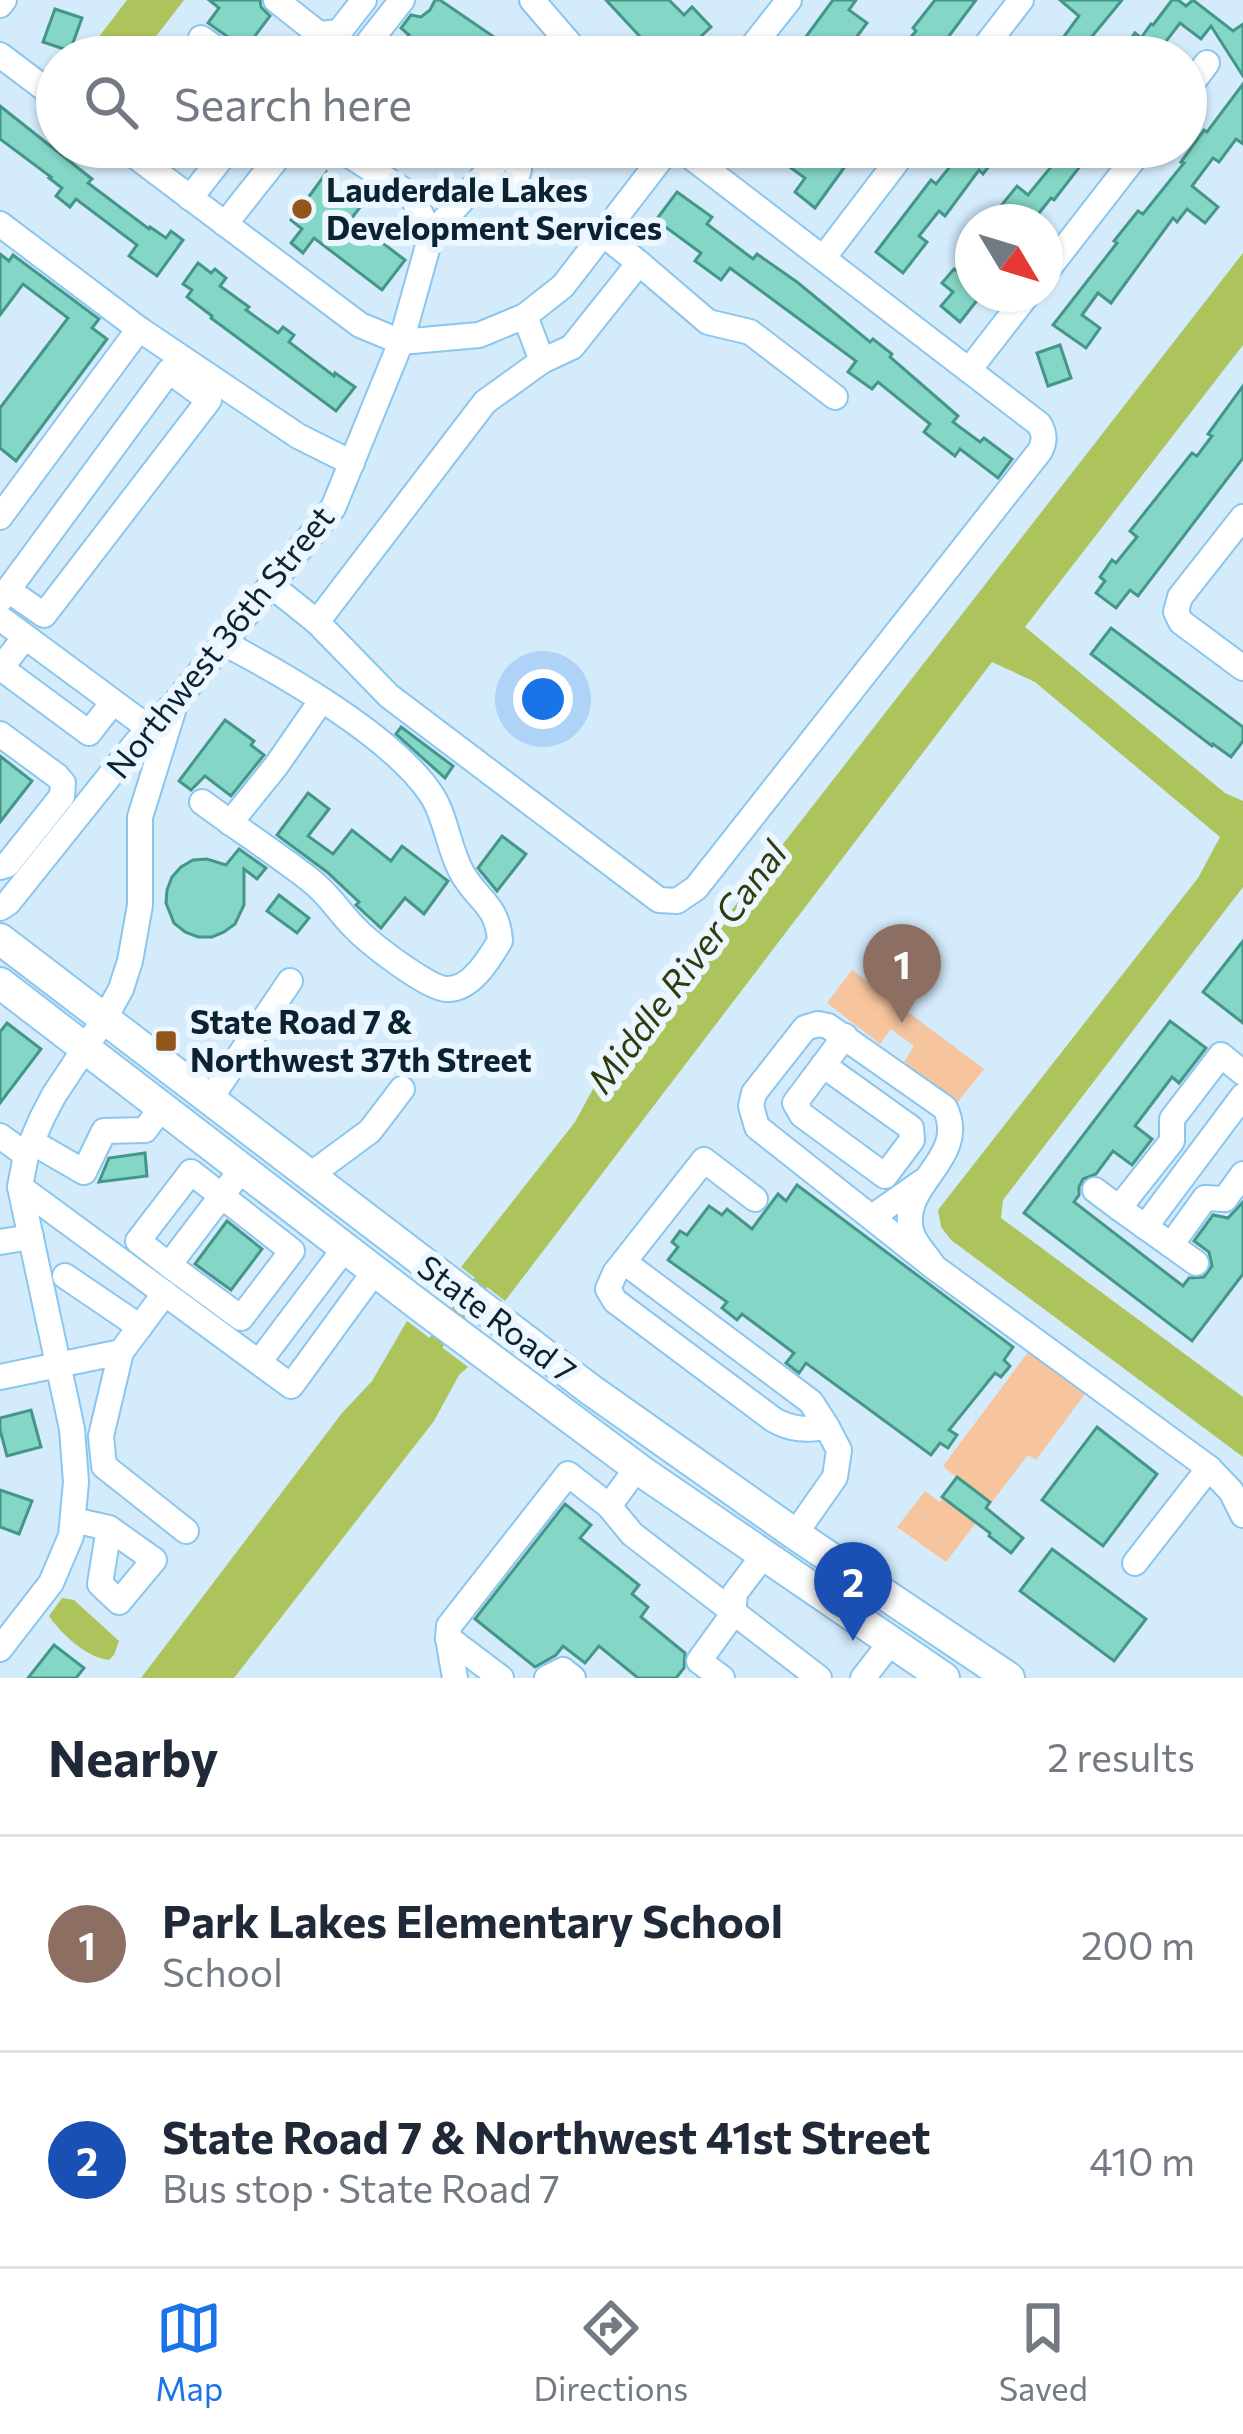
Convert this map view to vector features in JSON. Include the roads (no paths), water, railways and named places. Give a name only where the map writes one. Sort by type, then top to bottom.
[{"type":"main road","name":"State Road 7","points":[[0,938],[498,1321],[794,1534],[1009,1678]]},
{"type":"main road","name":"State Road 7","points":[[0,983],[638,1468],[944,1678]]},
{"type":"main road","points":[[763,1556],[806,1550],[828,1556]]},
{"type":"street","points":[[276,0],[319,34],[339,32],[364,0]]},
{"type":"street","points":[[374,36],[402,0]]},
{"type":"street","points":[[532,0],[557,36]]},
{"type":"street","points":[[761,36],[789,0]]},
{"type":"street","points":[[993,36],[1021,0]]},
{"type":"street","points":[[0,55],[36,82]]},
{"type":"street","points":[[151,168],[359,325],[401,342],[478,335],[525,316],[563,286],[657,168]]},
{"type":"street","points":[[190,198],[214,168]]},
{"type":"street","points":[[225,224],[269,168]]},
{"type":"street","points":[[369,168],[412,196],[430,235],[471,189],[505,192],[515,182],[519,168]]},
{"type":"street","points":[[272,586],[317,622],[389,696],[659,900],[677,901],[696,888],[1044,440],[1044,432],[1019,409],[703,168]]},
{"type":"street","points":[[824,257],[892,168]]},
{"type":"street","points":[[1063,250],[1127,168]]},
{"type":"street","points":[[0,224],[139,329],[298,436],[352,463]]},
{"type":"street","points":[[603,234],[708,322],[750,332],[835,397]]},
{"type":"street","name":"Northwest 36th Street","points":[[0,908],[333,508],[401,342],[430,235]]},
{"type":"street","points":[[317,622],[485,402],[542,361],[572,347],[639,263]]},
{"type":"street","points":[[969,370],[1014,312]]},
{"type":"street","points":[[525,316],[542,361]]},
{"type":"street","points":[[0,517],[10,483],[139,329]]},
{"type":"street","points":[[169,371],[209,400],[44,615],[4,595],[169,371]]},
{"type":"street","points":[[1243,517],[1180,597],[1176,612],[1181,622],[1243,668]]},
{"type":"street","points":[[0,618],[150,729]]},
{"type":"street","points":[[25,637],[1,668],[89,734],[113,701]]},
{"type":"street","points":[[202,802],[310,880],[354,927],[439,989],[454,990],[471,979],[500,941],[496,916],[463,875],[435,799],[420,779],[369,733],[261,662],[224,644]]},
{"type":"street","points":[[230,823],[321,701]]},
{"type":"street","points":[[0,1649],[51,1583],[71,1536],[76,1482],[72,1430],[20,1187],[29,1148],[54,1095],[121,989],[140,904],[140,817],[175,703]]},
{"type":"street","points":[[0,734],[63,783],[62,796],[7,865],[0,867]]},
{"type":"street","points":[[210,1099],[290,981]]},
{"type":"street","points":[[934,1267],[912,1234],[912,1212],[922,1182],[950,1141],[951,1122],[944,1108],[828,1026],[806,1028],[754,1093],[751,1106],[757,1127],[934,1267],[1209,1468],[1232,1491],[1243,1515]]},
{"type":"street","points":[[845,1036],[795,1103],[802,1115],[885,1176]]},
{"type":"street","points":[[1119,1208],[1172,1141],[1172,1119],[1221,1055],[1243,1073]]},
{"type":"street","points":[[823,1065],[911,1128],[912,1139],[866,1213]]},
{"type":"street","points":[[309,1176],[370,1131],[402,1088]]},
{"type":"street","points":[[1145,1227],[1243,1096]]},
{"type":"street","points":[[0,1136],[84,1172],[104,1131],[146,1130],[162,1106]]},
{"type":"street","points":[[754,1199],[704,1160],[608,1289],[615,1301],[774,1420],[806,1430],[827,1427]]},
{"type":"street","points":[[169,1265],[242,1169]]},
{"type":"street","points":[[191,1172],[292,1251],[241,1318],[169,1265],[138,1240],[191,1172]]},
{"type":"street","points":[[1171,1245],[1205,1198],[1225,1199],[1243,1174]]},
{"type":"street","points":[[866,1213],[922,1182]]},
{"type":"street","points":[[20,1187],[291,1386],[375,1271]]},
{"type":"street","points":[[1095,1190],[1196,1263]]},
{"type":"street","points":[[0,1242],[31,1237]]},
{"type":"street","points":[[259,1362],[345,1248]]},
{"type":"street","points":[[624,1262],[812,1402],[839,1450],[835,1478],[794,1534]]},
{"type":"street","points":[[65,1276],[140,1327]]},
{"type":"street","points":[[165,1293],[121,1352],[101,1436],[104,1466],[185,1531]]},
{"type":"street","points":[[0,1376],[121,1352]]},
{"type":"street","points":[[609,1506],[638,1468]]},
{"type":"street","points":[[1135,1563],[1209,1468]]},
{"type":"street","points":[[455,1678],[449,1626],[568,1474],[609,1506],[632,1534],[819,1678]]},
{"type":"street","points":[[73,1520],[109,1528]]},
{"type":"street","points":[[722,1678],[693,1669],[733,1614],[735,1593],[763,1556]]},
{"type":"street","points":[[448,1638],[501,1678]]},
{"type":"street","points":[[863,1678],[891,1642]]},
{"type":"street","points":[[547,1678],[563,1670],[573,1678]]},
{"type":"waterway","name":"Middle River Canal","points":[[423,1360],[494,1265]]},
{"type":"place","name":"Lauderdale Lakes Development Services","points":[[302,209]]},
{"type":"place","name":"Park Lakes Elementary School","points":[[902,1023]]},
{"type":"place","name":"State Road 7 & Northwest 37th Street","points":[[166,1041]]},
{"type":"place","name":"State Road 7 & Northwest 41st Street","points":[[853,1641]]}]
